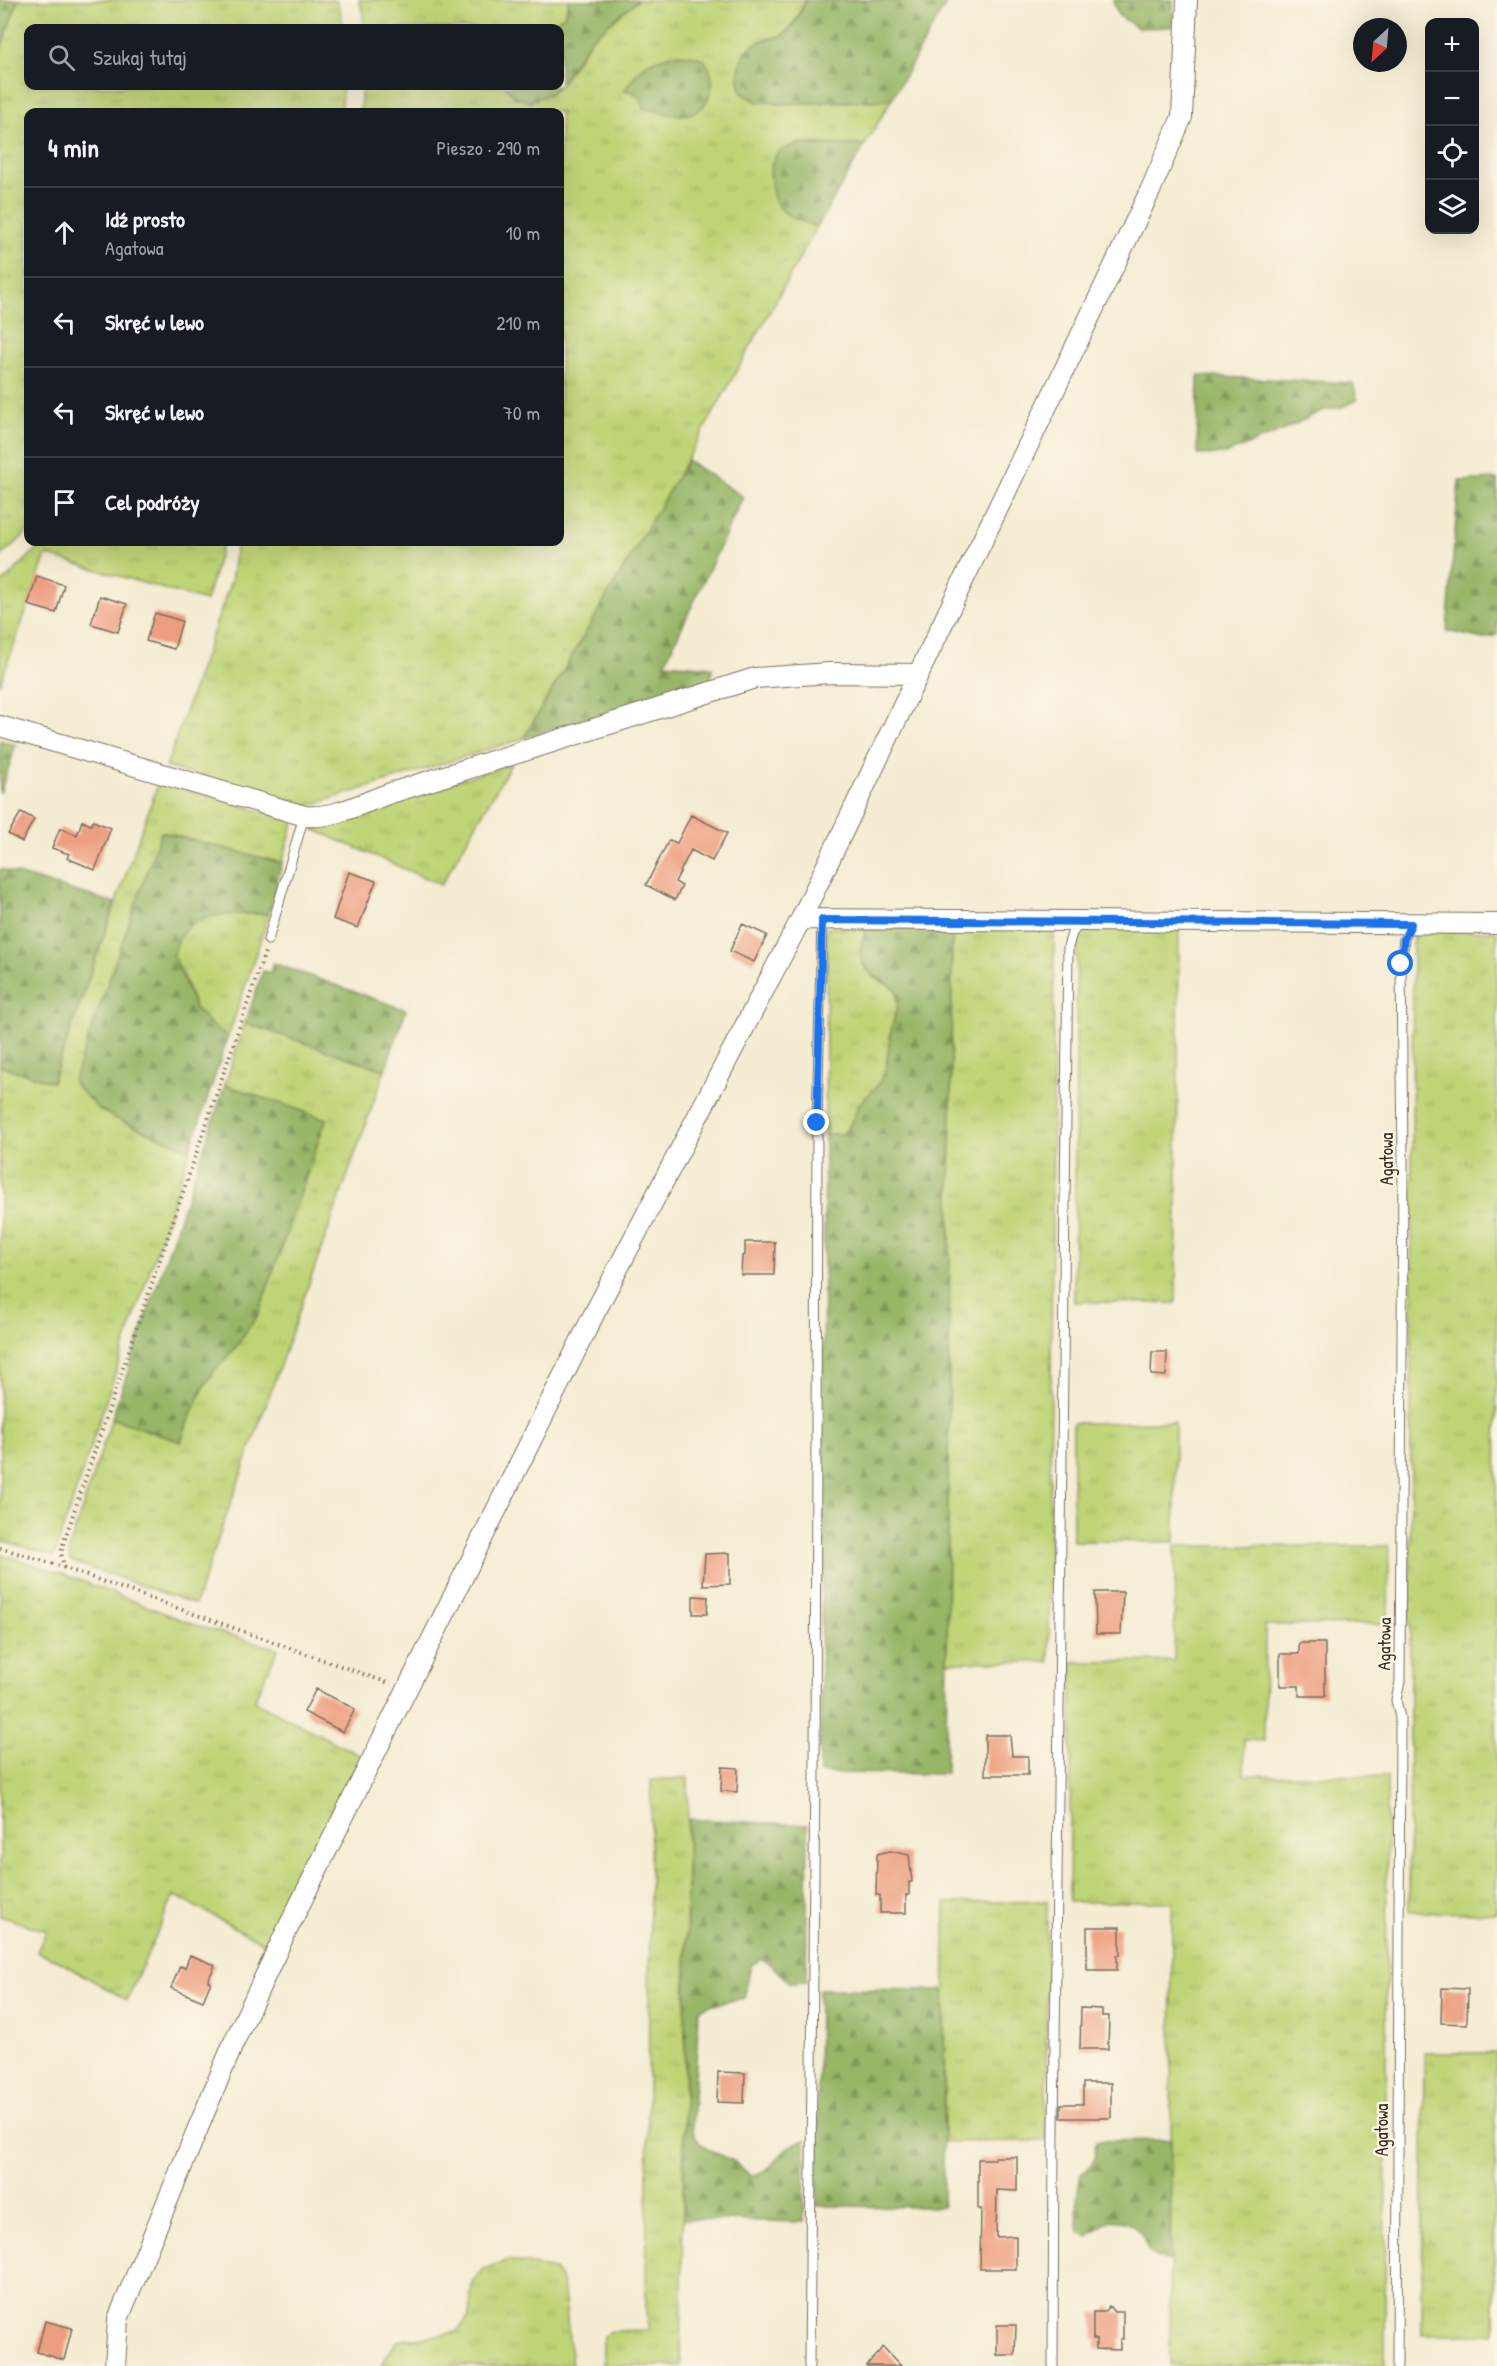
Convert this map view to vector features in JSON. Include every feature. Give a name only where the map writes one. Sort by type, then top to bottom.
[{"type":"street","points":[[115,2366],[118,2319],[234,2042],[406,1689],[592,1318],[801,919],[1150,190],[1182,117],[1187,0]]},
{"type":"street","points":[[0,726],[304,816],[315,817],[335,814],[402,789],[755,678],[830,673],[917,674]]},
{"type":"street","points":[[801,919],[1497,924]]},
{"type":"lane","points":[[268,940],[304,816]]},
{"type":"lane","points":[[809,2366],[815,1747],[817,1123],[822,920]]},
{"type":"lane","points":[[1053,2366],[1068,947],[1072,933],[1080,922]]},
{"type":"lane","name":"Agatowa","points":[[1397,2366],[1400,1718],[1396,1700],[1400,1682],[1402,1527],[1401,964],[1404,939],[1411,924]]},
{"type":"path","points":[[64,1568],[61,1553],[64,1541],[268,940]]},
{"type":"path","points":[[0,1548],[64,1568],[406,1689]]},
{"type":"green space","points":[[0,0],[18,0],[0,51]]},
{"type":"green space","points":[[18,0],[335,0],[343,24],[24,24],[24,90],[343,90],[340,108],[24,108],[24,536],[0,557],[0,51]]},
{"type":"green space","points":[[359,0],[569,0],[565,15],[553,24],[364,24]]},
{"type":"green space","points":[[569,0],[638,0],[592,38],[564,77],[564,24],[553,24],[565,15]]},
{"type":"green space","points":[[638,0],[806,0],[794,22],[783,35],[763,40],[758,102],[782,104],[891,100],[865,145],[797,144],[793,218],[817,227],[687,460],[524,738],[308,806],[166,767],[231,581],[236,546],[564,546],[564,108],[360,108],[362,90],[509,90],[516,98],[564,90],[564,80],[592,38]]},
{"type":"green space","points":[[806,0],[948,0],[891,100],[782,104],[758,102],[742,93],[739,68],[744,54],[756,44],[787,32]]},
{"type":"green space","points":[[1113,0],[1173,0],[1173,27],[1138,28],[1118,15]]},
{"type":"green space","points":[[681,54],[700,58],[710,70],[712,87],[700,109],[681,115],[645,109],[641,99],[631,91],[624,91],[636,74],[647,64],[654,60]]},
{"type":"green space","points":[[509,90],[553,90],[530,102],[517,98]]},
{"type":"green space","points":[[797,144],[865,145],[817,227],[797,220],[784,212],[772,191],[770,176],[774,158],[781,150]]},
{"type":"green space","points":[[1198,376],[1353,383],[1357,400],[1342,407],[1321,411],[1282,431],[1225,454],[1197,455]]},
{"type":"green space","points":[[687,460],[743,497],[665,663],[712,667],[711,680],[524,738]]},
{"type":"green space","points":[[1497,479],[1497,635],[1483,639],[1447,631],[1459,481]]},
{"type":"green space","points":[[40,546],[222,546],[206,601],[46,555],[0,684],[0,585]]},
{"type":"green space","points":[[0,740],[16,745],[0,793]]},
{"type":"green space","points":[[511,764],[441,885],[313,829],[354,819],[397,799]]},
{"type":"green space","points":[[159,781],[294,821],[282,863],[161,832],[97,1108],[190,1150],[54,1556],[0,1540],[0,1066],[52,1082]]},
{"type":"green space","points":[[161,832],[282,863],[269,914],[220,915],[196,921],[180,937],[173,955],[195,1008],[216,1029],[228,1037],[190,1150],[97,1108],[73,1082]]},
{"type":"green space","points":[[0,869],[115,903],[52,1082],[0,1066]]},
{"type":"green space","points":[[269,914],[228,1037],[216,1029],[195,1008],[183,974],[173,956],[175,949],[180,937],[196,921],[220,915]]},
{"type":"green space","points":[[827,928],[866,928],[871,976],[896,989],[898,1005],[891,1030],[886,1069],[877,1087],[860,1103],[849,1127],[842,1134],[825,1134]]},
{"type":"green space","points":[[866,928],[952,928],[946,1774],[820,1773],[825,1134],[842,1134],[849,1127],[860,1103],[877,1087],[886,1069],[891,1030],[898,1005],[896,989],[869,972],[861,960],[860,951]]},
{"type":"green space","points":[[952,928],[1048,929],[1054,935],[1049,1662],[947,1662]]},
{"type":"green space","points":[[1082,929],[1179,930],[1176,1303],[1074,1302],[1077,935]]},
{"type":"green space","points":[[1497,931],[1496,1913],[1409,1912],[1413,932]]},
{"type":"green space","points":[[273,963],[406,1010],[385,1070],[245,1023],[263,971],[270,973]]},
{"type":"green space","points":[[245,1023],[385,1070],[195,1604],[70,1561],[69,1548],[112,1418],[181,1442],[201,1392],[214,1371],[234,1349],[258,1315],[326,1119],[225,1085]]},
{"type":"green space","points":[[225,1085],[326,1119],[258,1315],[234,1349],[214,1371],[201,1392],[181,1442],[112,1418]]},
{"type":"green space","points":[[1175,1422],[1175,1542],[1073,1541],[1073,1423]]},
{"type":"green space","points":[[1175,1546],[1389,1546],[1388,1624],[1265,1625],[1264,1741],[1244,1740],[1244,1775],[1387,1776],[1385,2366],[1170,2366],[1172,1902],[1069,1902],[1072,1662],[1174,1661]]},
{"type":"green space","points":[[0,1554],[63,1574],[195,1625],[278,1649],[254,1701],[363,1757],[269,1946],[174,1895],[127,2000],[55,1959],[37,1952],[46,1931],[0,1916]]},
{"type":"green space","points":[[688,1778],[681,2366],[603,2366],[603,2337],[610,2331],[650,2330],[646,2312],[651,1780]]},
{"type":"green space","points":[[688,1819],[808,1825],[806,1982],[790,1983],[761,1959],[751,1965],[744,1998],[709,2005],[699,2010],[692,2129],[704,2147],[733,2161],[752,2176],[767,2170],[789,2148],[805,2140],[804,2222],[683,2219]]},
{"type":"green space","points":[[1047,1901],[1046,2141],[944,2142],[945,1903]]},
{"type":"green space","points":[[819,1989],[944,1990],[943,2207],[817,2206]]},
{"type":"green space","points":[[1424,2053],[1495,2053],[1494,2334],[1422,2334]]},
{"type":"green space","points":[[1171,2140],[1170,2262],[1153,2256],[1146,2247],[1143,2236],[1129,2223],[1110,2220],[1088,2236],[1079,2232],[1077,2210],[1081,2174],[1089,2168],[1093,2160],[1096,2141]]},
{"type":"green space","points":[[508,2260],[554,2270],[563,2283],[572,2366],[381,2366],[397,2341],[457,2332],[469,2317],[472,2283],[484,2269]]},
{"type":"building","points":[[37,576],[64,585],[56,613],[28,605]]},
{"type":"building","points":[[100,596],[127,604],[118,632],[91,624]]},
{"type":"building","points":[[155,613],[182,621],[174,649],[146,641]]},
{"type":"building","points":[[21,812],[34,819],[22,842],[8,834]]},
{"type":"building","points":[[691,815],[727,833],[712,861],[691,850],[675,882],[682,886],[675,900],[646,885],[669,840],[677,843]]},
{"type":"building","points":[[82,821],[91,825],[93,821],[111,828],[95,870],[67,858],[69,854],[52,848],[60,828],[77,835]]},
{"type":"building","points":[[349,872],[376,881],[358,928],[333,919]]},
{"type":"building","points":[[742,924],[767,935],[754,962],[730,951]]},
{"type":"building","points":[[745,1242],[775,1242],[774,1275],[741,1275]]},
{"type":"building","points":[[1152,1352],[1167,1352],[1166,1376],[1151,1375]]},
{"type":"building","points":[[730,1553],[730,1584],[703,1585],[705,1554]]},
{"type":"building","points":[[1095,1592],[1123,1592],[1121,1634],[1096,1634]]},
{"type":"building","points":[[693,1596],[708,1597],[707,1614],[693,1614]]},
{"type":"building","points":[[1299,1643],[1325,1643],[1325,1696],[1299,1696],[1299,1686],[1280,1686],[1280,1654],[1299,1654]]},
{"type":"building","points":[[316,1689],[355,1709],[343,1732],[304,1712]]},
{"type":"building","points":[[985,1735],[1010,1735],[1012,1756],[1028,1756],[1028,1775],[985,1775]]},
{"type":"building","points":[[722,1767],[738,1768],[737,1792],[721,1791]]},
{"type":"building","points":[[890,1851],[909,1855],[912,1882],[909,1882],[909,1895],[906,1895],[906,1913],[880,1913],[880,1895],[876,1895],[877,1854]]},
{"type":"building","points":[[1087,1927],[1120,1927],[1120,1955],[1117,1955],[1117,1970],[1087,1970]]},
{"type":"building","points":[[190,1955],[215,1965],[203,2001],[171,1988],[180,1966],[185,1968]]},
{"type":"building","points":[[1442,1988],[1468,1989],[1467,2024],[1441,2023]]},
{"type":"building","points":[[1081,2008],[1102,2009],[1102,2016],[1109,2016],[1108,2049],[1080,2049]]},
{"type":"building","points":[[718,2072],[745,2073],[744,2103],[717,2102]]},
{"type":"building","points":[[1083,2083],[1111,2083],[1111,2118],[1061,2118],[1061,2104],[1083,2104]]},
{"type":"building","points":[[995,2157],[1017,2157],[1017,2191],[997,2190],[996,2237],[1016,2236],[1016,2269],[980,2269],[981,2209],[978,2209],[978,2159],[995,2159]]},
{"type":"building","points":[[1109,2306],[1114,2312],[1123,2312],[1123,2339],[1120,2339],[1120,2350],[1096,2349],[1096,2339],[1093,2339],[1093,2312],[1104,2312]]},
{"type":"building","points":[[45,2321],[72,2328],[64,2360],[37,2352]]},
{"type":"building","points":[[997,2325],[1016,2325],[1015,2355],[997,2355]]},
{"type":"building","points":[[883,2347],[901,2366],[866,2366]]},
{"type":"route","points":[[817,1123],[822,920],[1411,924],[1401,950],[1401,964]]}]
